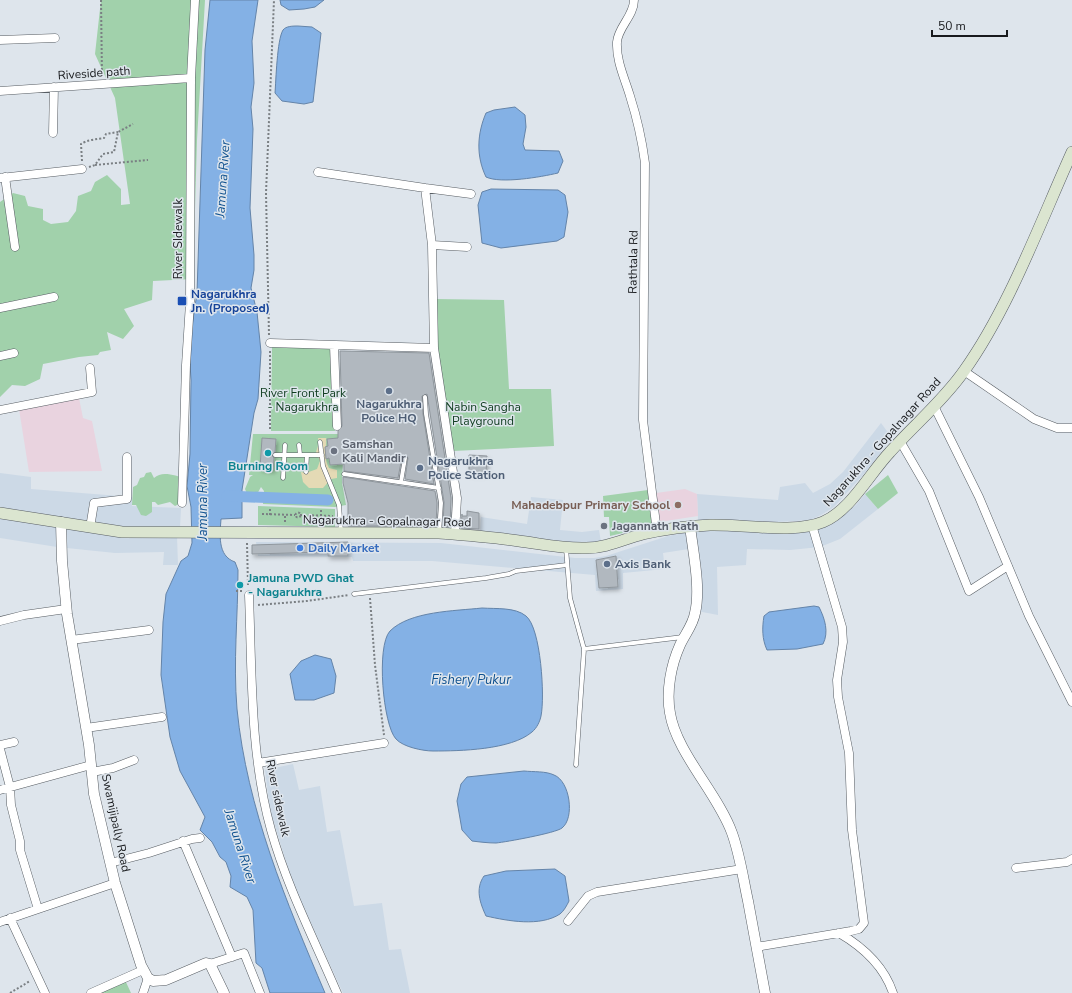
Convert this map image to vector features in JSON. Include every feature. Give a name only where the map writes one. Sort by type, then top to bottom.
[{"type":"main road","name":"Nagarukhra - Gopalnagar Road","points":[[0,513],[122,532],[172,534],[341,532],[439,533],[514,540],[566,548],[607,546],[657,532],[690,526],[726,524],[777,528],[812,525],[823,522],[833,517],[851,500],[900,441],[934,406],[964,371],[1004,304],[1072,152]]},
{"type":"street","name":"River SIdewalk","points":[[182,503],[186,365],[190,303],[191,78],[195,0]]},
{"type":"street","name":"Rathtala Rd","points":[[634,0],[629,16],[617,41],[618,56],[641,135],[645,163],[643,420],[657,532]]},
{"type":"street","points":[[0,40],[55,38]]},
{"type":"street","name":"Riveside path","points":[[0,91],[191,78]]},
{"type":"street","points":[[53,133],[54,88]]},
{"type":"street","points":[[15,248],[3,177],[82,169]]},
{"type":"street","points":[[318,172],[471,194]]},
{"type":"street","points":[[425,188],[432,245],[434,348],[457,498],[456,534]]},
{"type":"street","points":[[432,245],[467,247]]},
{"type":"street","points":[[0,308],[54,297]]},
{"type":"street","points":[[270,344],[434,348]]},
{"type":"street","points":[[334,345],[337,426]]},
{"type":"street","points":[[0,356],[14,353]]},
{"type":"street","points":[[0,410],[92,392],[90,368]]},
{"type":"street","points":[[964,371],[1034,419],[1057,428],[1072,428]]},
{"type":"street","points":[[934,406],[979,497],[1029,616],[1072,702]]},
{"type":"street","points":[[900,441],[929,491],[969,592],[1008,566]]},
{"type":"street","points":[[90,528],[94,503],[127,499],[127,457]]},
{"type":"street","name":"Swamijipally Road","points":[[61,522],[62,561],[66,610],[86,728],[94,794],[115,883],[146,974]]},
{"type":"street","points":[[756,947],[859,929],[862,927],[864,914],[852,830],[848,753],[838,697],[837,680],[844,642],[842,627],[812,525]]},
{"type":"street","points":[[690,526],[697,595],[696,612],[672,668],[669,700],[670,714],[675,730],[686,752],[719,804],[732,833],[742,869],[765,993]]},
{"type":"street","name":"River sidewalk","points":[[249,595],[253,700],[258,763],[271,830],[288,882],[338,993]]},
{"type":"street","points":[[0,621],[24,615],[66,610]]},
{"type":"street","points":[[71,640],[149,630]]},
{"type":"street","points":[[86,728],[162,716]]},
{"type":"street","points":[[0,745],[14,742]]},
{"type":"street","points":[[258,763],[384,743]]},
{"type":"street","points":[[0,749],[10,787],[11,805],[20,840],[20,850],[38,909]]},
{"type":"street","points":[[0,790],[91,768],[113,768],[134,760]]},
{"type":"street","points":[[110,863],[149,853],[192,838],[200,838]]},
{"type":"street","points":[[183,841],[232,956]]},
{"type":"street","points":[[1016,868],[1066,862],[1072,859]]},
{"type":"street","points":[[568,921],[588,896],[598,892],[742,869]]},
{"type":"street","points":[[0,922],[115,883]]},
{"type":"street","points":[[10,918],[45,993]]},
{"type":"street","points":[[840,933],[856,943],[881,968],[893,993]]},
{"type":"street","points":[[146,974],[153,981],[166,980],[206,963],[210,964],[244,952],[260,993]]},
{"type":"street","points":[[210,964],[224,993]]},
{"type":"street","points":[[92,993],[146,974]]},
{"type":"street","points":[[143,993],[146,974]]},
{"type":"lane","points":[[425,396],[426,414],[441,503],[439,533]]},
{"type":"lane","points":[[320,442],[323,466],[339,505],[341,532]]},
{"type":"lane","points":[[283,478],[285,445]]},
{"type":"lane","points":[[299,445],[300,455]]},
{"type":"lane","points":[[276,455],[322,455]]},
{"type":"lane","points":[[306,472],[307,455]]},
{"type":"lane","points":[[401,482],[405,458]]},
{"type":"lane","points":[[344,474],[439,488]]},
{"type":"lane","points":[[566,548],[570,598],[584,649],[576,765]]},
{"type":"lane","points":[[354,594],[486,578],[509,574],[516,571],[567,565]]},
{"type":"lane","points":[[584,649],[685,637]]},
{"type":"path","points":[[101,0],[103,84]]},
{"type":"path","points":[[270,429],[270,344],[266,193],[274,0]]},
{"type":"path","points":[[133,124],[118,132],[106,134],[104,138],[81,144],[82,169],[95,165],[148,160]]},
{"type":"path","points":[[95,165],[104,154],[114,152],[118,132]]},
{"type":"path","points":[[270,508],[270,515]]},
{"type":"path","points":[[298,508],[300,515]]},
{"type":"path","points":[[321,510],[321,516]]},
{"type":"path","points":[[295,515],[298,512]]},
{"type":"path","points":[[262,514],[295,515],[298,518],[300,515],[340,516]]},
{"type":"path","points":[[286,515],[286,522]]},
{"type":"path","points":[[328,516],[328,522]]},
{"type":"path","points":[[246,534],[249,595]]},
{"type":"path","points":[[370,593],[375,665],[384,743]]},
{"type":"path","points":[[249,605],[306,601],[354,594]]},
{"type":"path","points":[[10,993],[37,977]]},
{"type":"shaded area","points":[[79,398],[83,418],[92,421],[102,471],[29,472],[19,409]]},
{"type":"shaded area","points":[[881,423],[892,438],[863,475],[834,507],[821,515],[810,520],[778,522],[698,520],[697,494],[778,500],[780,487],[805,483],[813,493],[830,484],[843,472]]},
{"type":"shaded area","points":[[0,473],[31,477],[31,489],[132,497],[132,506],[181,508],[180,528],[126,527],[0,508]]},
{"type":"shaded area","name":"Mahadebpur Primary School","points":[[685,489],[697,494],[698,516],[659,522],[656,493]]},
{"type":"shaded area","points":[[865,494],[878,509],[840,539],[820,547],[790,550],[747,549],[746,565],[717,567],[718,615],[697,611],[695,548],[663,553],[665,569],[623,573],[623,589],[596,591],[595,575],[432,561],[353,561],[352,557],[258,556],[256,542],[441,543],[575,558],[594,558],[606,556],[668,536],[695,531],[840,518],[856,505]]},
{"type":"shaded area","points":[[531,497],[563,500],[560,530],[582,532],[599,530],[601,542],[584,545],[480,532],[481,517],[527,524]]},
{"type":"shaded area","points":[[0,518],[65,528],[177,536],[178,565],[163,565],[164,552],[115,553],[57,547],[0,538]]},
{"type":"shaded area","points":[[293,764],[299,790],[320,786],[327,832],[340,830],[354,906],[382,903],[389,950],[401,949],[410,993],[343,993],[293,884],[270,810],[265,770]]},
{"type":"green space","points":[[101,0],[205,0],[197,140],[193,279],[153,281],[152,300],[124,309],[134,326],[123,339],[107,332],[111,350],[100,352],[98,355],[43,364],[40,379],[25,386],[12,385],[0,397],[0,202],[13,193],[25,196],[28,206],[43,209],[43,220],[51,224],[68,222],[76,211],[78,196],[91,191],[95,182],[107,175],[121,189],[121,205],[130,204],[115,98],[95,54]]},
{"type":"green space","name":"Nabin Sangha Playground","points":[[435,299],[504,300],[509,389],[551,389],[554,446],[453,451],[436,347]]},
{"type":"green space","name":"River Front Park - Nagarukhra","points":[[272,345],[332,347],[335,431],[271,431]]},
{"type":"green space","points":[[253,434],[344,434],[342,483],[346,505],[335,507],[263,504],[264,491],[261,487],[256,496],[248,496],[245,489],[250,477],[253,475],[249,475]]},
{"type":"green space","points":[[151,472],[154,478],[161,474],[165,474],[185,478],[179,504],[175,506],[170,502],[158,505],[155,502],[152,502],[152,512],[146,516],[141,515],[136,505],[132,505],[133,487],[137,485],[140,478],[144,477],[146,473]]},
{"type":"green space","points":[[888,475],[898,493],[878,509],[865,494]]},
{"type":"green space","points":[[648,490],[653,526],[610,536],[609,517],[604,517],[603,496]]},
{"type":"green space","points":[[258,506],[335,509],[335,527],[258,525]]},
{"type":"green space","points":[[125,980],[131,993],[96,993]]},
{"type":"sand","points":[[318,438],[326,438],[327,464],[329,468],[337,470],[337,478],[331,479],[323,488],[309,488],[303,482],[301,472],[306,473],[317,469],[320,461],[316,452],[319,443]]},
{"type":"water","name":"Jamuna River","points":[[210,0],[258,0],[252,41],[254,83],[251,107],[253,129],[250,208],[254,255],[254,270],[251,288],[257,312],[261,352],[258,399],[254,413],[242,490],[242,518],[221,519],[220,531],[222,550],[229,559],[235,562],[238,570],[236,656],[237,709],[249,783],[259,819],[270,854],[296,924],[325,993],[270,993],[262,968],[256,963],[253,910],[247,897],[230,887],[231,876],[226,862],[220,857],[212,842],[200,830],[205,817],[180,771],[170,737],[161,675],[163,622],[166,594],[181,561],[188,556],[192,543],[191,507],[187,486],[190,454],[191,380],[189,346],[197,293],[205,50]]},
{"type":"water","points":[[280,0],[324,0],[315,7],[289,10],[281,5]]},
{"type":"water","points":[[290,26],[312,27],[321,33],[313,102],[304,104],[282,101],[275,93],[276,70],[281,35],[283,30],[286,28]]},
{"type":"water","points":[[515,107],[525,115],[526,127],[523,144],[525,150],[559,151],[563,161],[558,173],[511,180],[486,177],[479,153],[479,137],[486,113],[494,110]]},
{"type":"water","points":[[491,189],[558,190],[565,195],[568,212],[564,237],[557,241],[501,248],[482,243],[478,205],[482,192]]},
{"type":"water","points":[[814,606],[819,607],[823,616],[826,635],[823,644],[797,649],[767,650],[763,633],[764,616],[769,612]]},
{"type":"water","name":"Fishery Pukur","points":[[482,608],[516,611],[526,616],[531,623],[535,634],[541,663],[542,679],[541,718],[537,726],[532,732],[523,738],[511,743],[471,750],[429,751],[413,748],[399,742],[391,731],[383,685],[383,652],[386,639],[390,631],[409,619],[433,613]]},
{"type":"water","points":[[315,655],[331,659],[336,676],[334,693],[314,700],[295,700],[290,674],[301,661]]},
{"type":"water","points":[[524,771],[554,775],[564,784],[569,800],[566,823],[558,830],[541,835],[496,843],[472,841],[462,830],[457,801],[461,784],[467,777]]},
{"type":"water","points":[[555,869],[565,876],[569,901],[560,914],[552,918],[534,922],[504,920],[486,916],[479,896],[481,881],[484,876],[506,871]]},
{"type":"building","name":"Nagarukhra Police HQ","points":[[340,351],[429,353],[451,498],[450,527],[443,526],[444,502],[427,394],[422,396],[423,414],[434,484],[405,479],[408,458],[406,455],[402,457],[398,478],[344,471],[344,464],[330,465],[329,458],[326,459],[325,447],[328,446],[327,439],[338,438],[338,431],[342,426]]},
{"type":"building","name":"Burning Room","points":[[262,438],[276,439],[275,452],[272,455],[274,458],[273,470],[260,468]]},
{"type":"building","points":[[469,455],[487,456],[486,473],[469,473]]},
{"type":"building","points":[[343,477],[435,491],[437,503],[436,526],[348,526],[348,503]]},
{"type":"building","points":[[467,511],[479,513],[479,529],[461,528],[462,514],[462,516],[467,516]]},
{"type":"building","name":"Daily Market","points":[[348,542],[348,556],[328,556],[328,552],[252,554],[252,545]]},
{"type":"building","points":[[616,556],[618,587],[599,588],[596,560]]},
{"type":"waterway","points":[[227,496],[328,500]]},
{"type":"place","name":"Nagarukhra Jn. (Proposed)","points":[[182,301]]},
{"type":"place","name":"Nagarukhra Police HQ","points":[[389,391]]},
{"type":"place","name":"Samshan Kali Mandir","points":[[334,451]]},
{"type":"place","name":"Burning Room","points":[[268,453]]},
{"type":"place","name":"Nagarukhra Police Station","points":[[420,468]]},
{"type":"place","name":"Mahadebpur Primary School","points":[[678,505]]},
{"type":"place","name":"Jagannath Rath","points":[[604,526]]},
{"type":"place","name":"Daily Market","points":[[300,548]]},
{"type":"place","name":"Axis Bank","points":[[607,564]]},
{"type":"place","name":"Jamuna PWD Ghat - Nagarukhra","points":[[240,585]]}]
